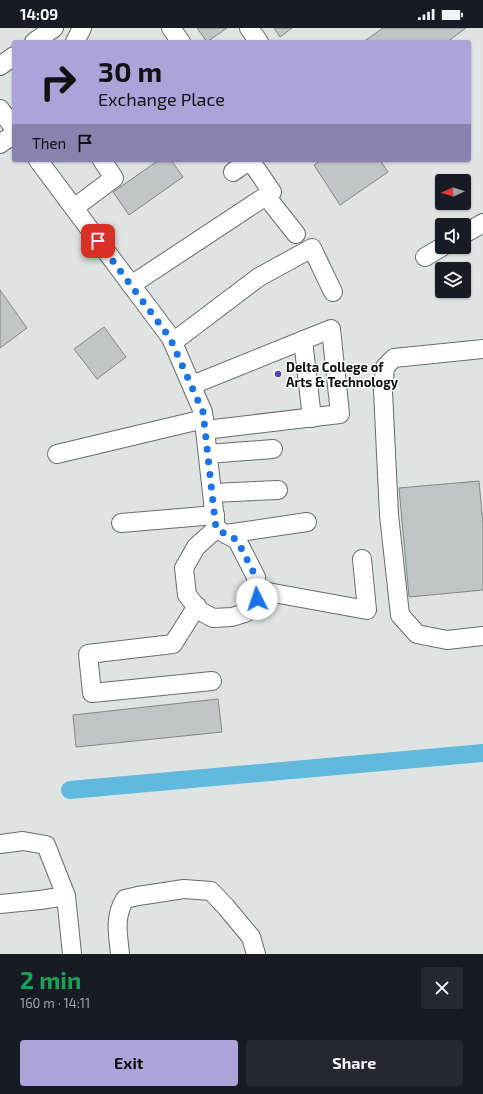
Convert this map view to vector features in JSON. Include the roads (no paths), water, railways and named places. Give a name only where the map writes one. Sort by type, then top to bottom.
[{"type":"street","points":[[37,40],[54,28]]},
{"type":"street","points":[[76,40],[82,28]]},
{"type":"street","points":[[171,28],[180,40]]},
{"type":"street","points":[[249,28],[258,40]]},
{"type":"street","points":[[0,109],[12,125]]},
{"type":"street","points":[[0,144],[12,135]]},
{"type":"street","points":[[40,162],[172,342],[203,412],[212,493],[219,526],[237,540],[256,577],[257,590],[257,599],[245,613],[232,617],[213,618],[200,611],[187,595],[184,568],[196,548],[219,526]]},
{"type":"street","points":[[74,208],[114,178],[103,162]]},
{"type":"street","points":[[233,172],[247,162]]},
{"type":"street","points":[[131,285],[272,192],[251,162]]},
{"type":"street","points":[[266,196],[296,234]]},
{"type":"street","points":[[471,230],[483,223]]},
{"type":"street","points":[[172,342],[259,277],[312,248],[333,292]]},
{"type":"street","points":[[425,257],[435,251]]},
{"type":"street","points":[[57,454],[205,425],[312,418],[340,414],[331,329],[192,385]]},
{"type":"street","points":[[303,340],[312,418]]},
{"type":"street","points":[[483,349],[394,358],[385,367],[383,391],[388,515],[400,615],[417,634],[447,640],[483,636]]},
{"type":"street","points":[[208,454],[273,449]]},
{"type":"street","points":[[212,493],[278,490]]},
{"type":"street","points":[[121,523],[219,526],[307,522]]},
{"type":"street","points":[[257,590],[367,610],[362,559]]},
{"type":"street","points":[[197,606],[173,644],[88,654],[92,693],[212,681]]},
{"type":"street","points":[[0,844],[23,842],[46,845],[66,896],[72,954]]},
{"type":"street","points":[[120,954],[117,926],[120,907],[125,899],[184,889],[211,892],[226,907],[251,937],[256,954]]},
{"type":"street","points":[[0,904],[66,896]]},
{"type":"waterway","points":[[70,790],[483,753]]},
{"type":"place","name":"Delta College of Arts & Technology","points":[[278,374]]}]
